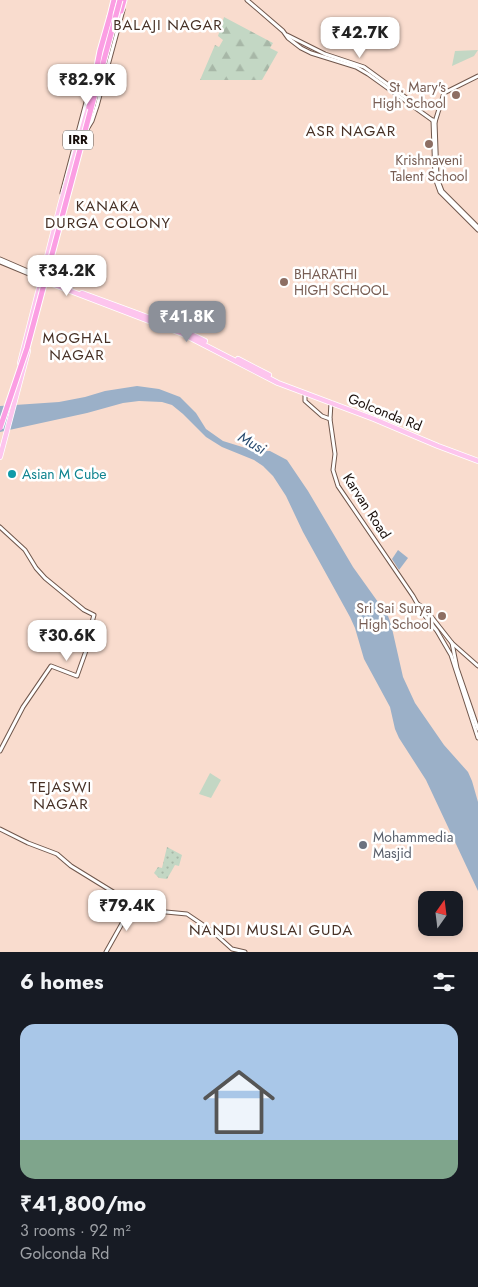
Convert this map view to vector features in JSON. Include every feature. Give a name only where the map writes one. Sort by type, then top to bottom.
[{"type":"highway","points":[[89,111],[109,55],[121,10],[120,0]]},
{"type":"highway","points":[[0,428],[27,348],[89,111],[100,51],[110,16],[120,0]]},
{"type":"highway","points":[[0,419],[24,347],[120,0]]},
{"type":"main road","name":"IRR","points":[[18,382],[23,346],[106,36],[120,0]]},
{"type":"main road","name":"IRR","points":[[48,281],[120,0]]},
{"type":"main road","points":[[72,164],[78,165]]},
{"type":"main road","points":[[35,303],[41,303],[48,281]]},
{"type":"main road","name":"Golconda Rd","points":[[48,281],[180,329],[247,363],[284,385],[374,418],[478,461]]},
{"type":"main road","name":"IRR","points":[[0,457],[18,382],[41,303]]},
{"type":"street","points":[[247,0],[297,45],[312,53],[368,74],[434,121]]},
{"type":"street","points":[[48,254],[47,249],[101,44],[106,36]]},
{"type":"street","points":[[478,76],[444,93],[434,121],[435,178],[437,187],[478,228]]},
{"type":"street","points":[[0,260],[37,275],[40,274],[46,261]]},
{"type":"street","points":[[0,260],[41,280]]},
{"type":"street","points":[[305,394],[305,401],[322,416],[330,419]]},
{"type":"street","name":"Karvan Road","points":[[331,403],[330,419],[335,454],[333,470],[338,486],[446,646],[451,655],[478,738]]},
{"type":"street","points":[[0,527],[25,550],[36,568],[45,578],[84,610],[94,615],[77,676],[51,666],[27,701],[0,751]]},
{"type":"street","name":"Karvan Road","points":[[418,604],[426,610],[452,643],[478,666]]},
{"type":"street","points":[[446,646],[452,643],[461,681],[478,729]]},
{"type":"street","points":[[0,829],[28,843],[57,854],[71,866],[145,910],[187,914],[212,930],[232,949],[245,952]]},
{"type":"street","points":[[106,952],[133,904]]},
{"type":"green space","points":[[224,17],[273,43],[270,48],[278,52],[262,80],[200,80],[215,45],[219,47],[223,40],[218,36]]},
{"type":"green space","points":[[478,50],[474,56],[452,66],[455,51]]},
{"type":"green space","points":[[210,773],[221,780],[211,798],[199,794]]},
{"type":"green space","points":[[167,847],[182,855],[179,866],[175,865],[167,879],[159,878],[154,873],[158,867],[162,868]]},
{"type":"water","points":[[137,386],[159,389],[180,397],[196,413],[206,429],[223,441],[252,450],[270,451],[287,460],[308,491],[353,567],[388,616],[403,677],[415,703],[444,745],[468,772],[472,781],[478,802],[478,891],[426,780],[399,738],[390,707],[364,659],[350,617],[303,532],[286,496],[273,476],[263,466],[254,460],[222,447],[206,437],[172,405],[162,402],[139,401],[123,403],[0,432],[0,406],[59,402],[105,391]]},
{"type":"water","points":[[398,550],[408,558],[399,570],[392,559]]},
{"type":"place","name":"St. Mary's High School","points":[[456,95]]},
{"type":"place","name":"Krishnaveni Talent School","points":[[429,144]]},
{"type":"place","name":"BHARATHI HIGH SCHOOL","points":[[284,282]]},
{"type":"place","name":"Asian M Cube","points":[[12,474]]},
{"type":"place","name":"Sri Sai Surya High School","points":[[442,616]]},
{"type":"place","name":"Mohammedia Masjid","points":[[363,845]]},
{"type":"district","name":"BALAJI NAGAR","points":[[168,25]]},
{"type":"district","name":"ASR NAGAR","points":[[351,131]]},
{"type":"district","name":"KANAKA DURGA COLONY","points":[[108,214]]},
{"type":"district","name":"MOGHAL NAGAR","points":[[77,346]]},
{"type":"district","name":"TEJASWI NAGAR","points":[[61,796]]},
{"type":"district","name":"NANDI MUSLAI GUDA","points":[[271,930]]},
{"type":"water label","name":"Musi","points":[[252,443]]}]
